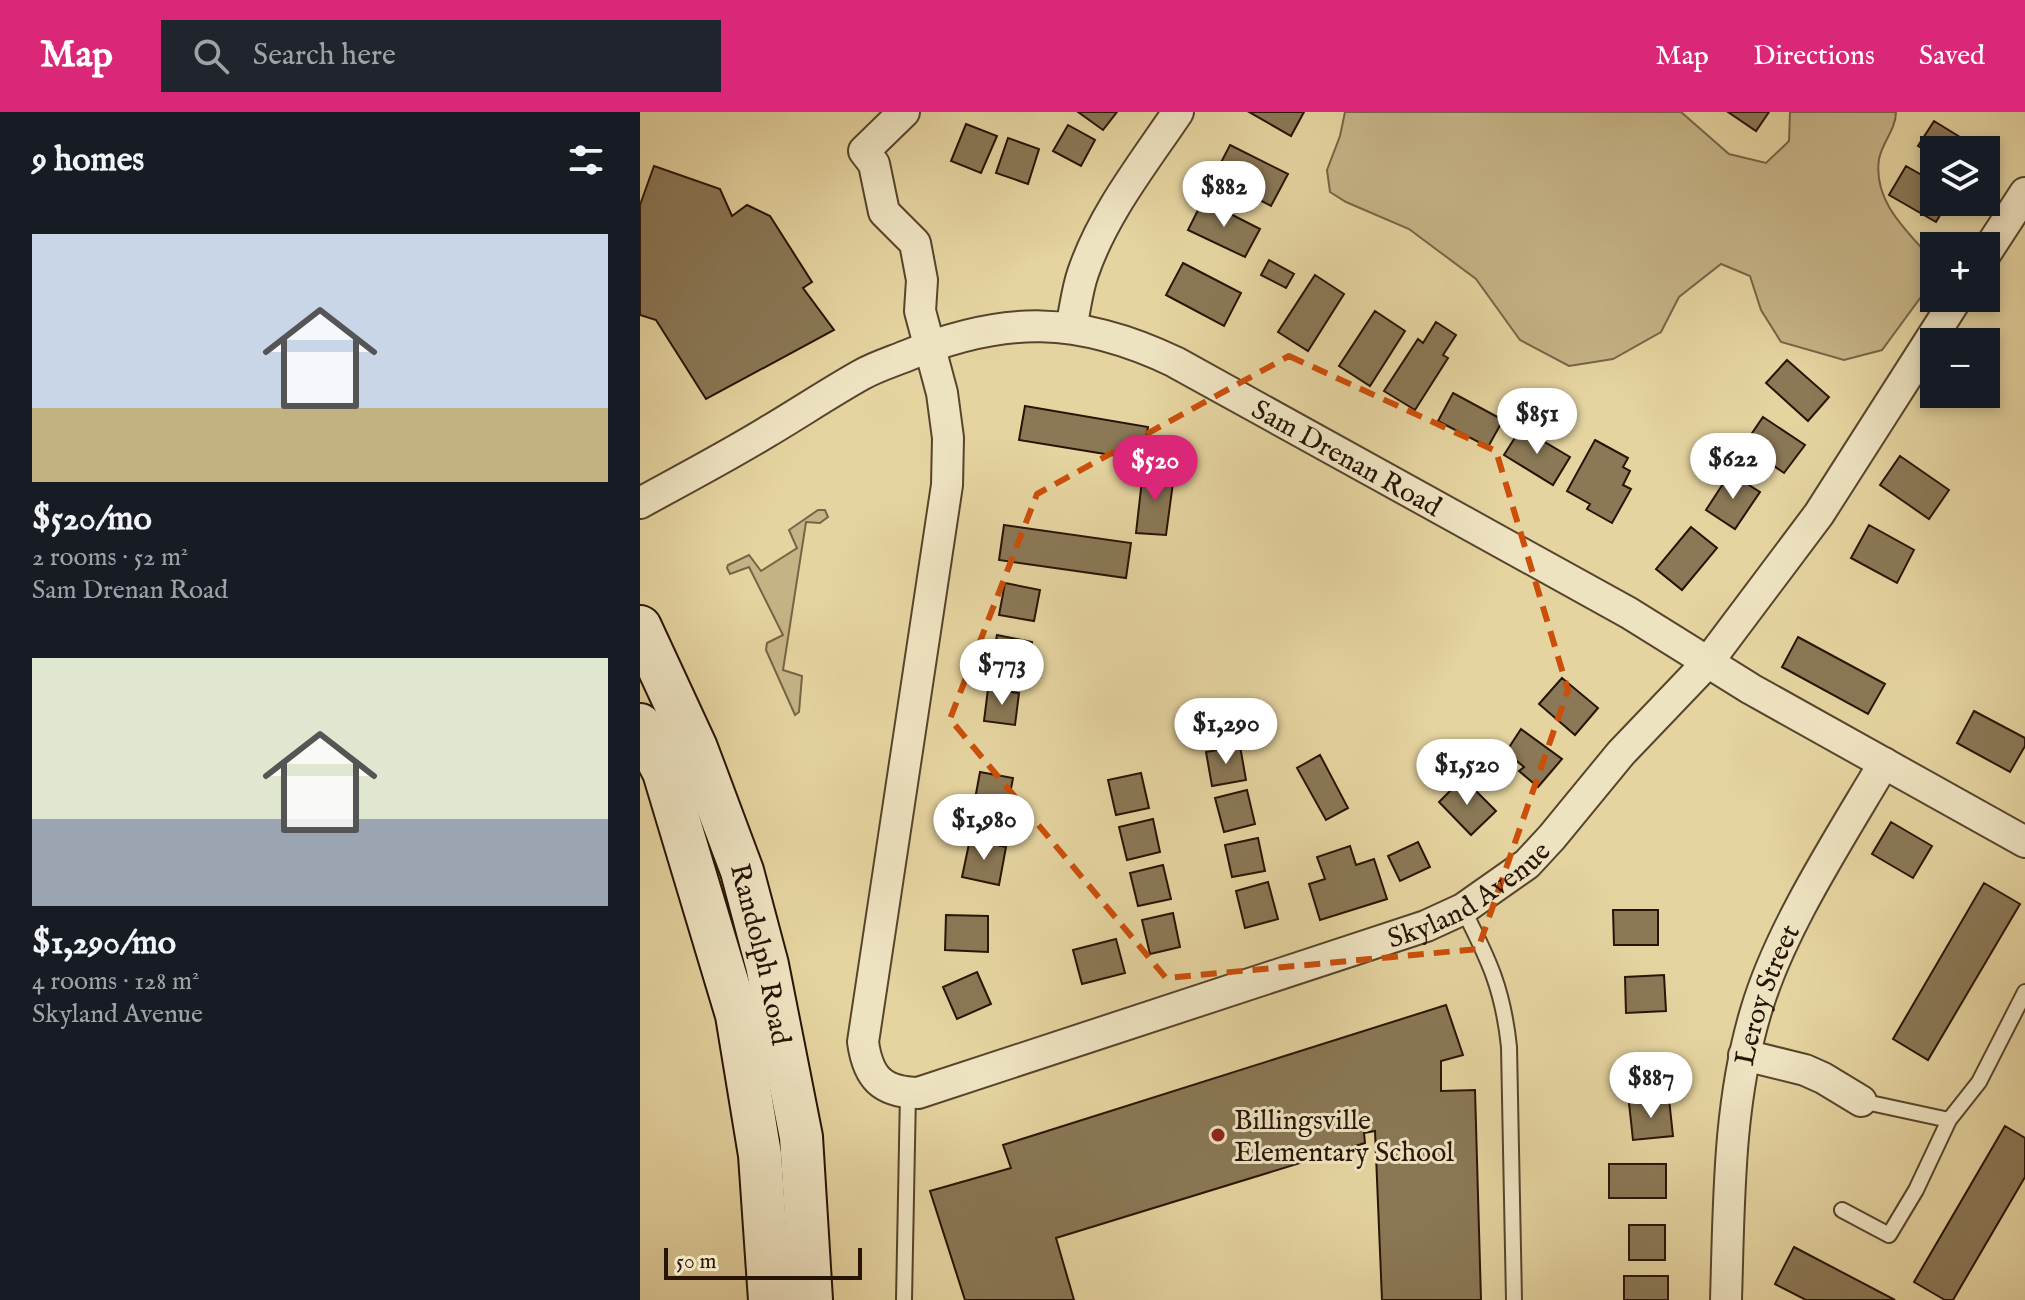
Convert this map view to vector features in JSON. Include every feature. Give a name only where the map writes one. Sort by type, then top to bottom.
[{"type":"main road","name":"Randolph Road","points":[[640,627],[696,748],[737,858],[767,965],[801,1137],[811,1300]]},
{"type":"main road","name":"Randolph Road","points":[[640,725],[664,772],[737,1015],[760,1155],[770,1300]]},
{"type":"street","points":[[904,112],[864,151],[874,164],[884,212],[915,243],[922,280],[920,311],[942,393],[948,438],[947,485],[863,1042],[866,1061],[875,1077],[899,1092],[908,1093]]},
{"type":"street","points":[[1071,328],[1081,276],[1096,238],[1125,189],[1178,112]]},
{"type":"street","points":[[2000,232],[2025,193]]},
{"type":"street","name":"Skyland Avenue","points":[[908,1093],[918,1093],[1426,926],[1463,909],[1527,864],[1621,753],[1708,662],[1819,514],[1948,312]]},
{"type":"street","name":"Sam Drenan Road","points":[[640,503],[759,437],[863,374],[928,346],[1001,328],[1047,325],[1092,331],[1136,344],[1175,362],[1629,613],[1708,662],[2025,842]]},
{"type":"street","name":"Leroy Street","points":[[1726,1300],[1728,1210],[1736,1096],[1744,1055],[1762,994],[1793,924],[1884,763]]},
{"type":"street","points":[[1744,1055],[1805,1070],[1861,1101]]},
{"type":"lane","points":[[1463,909],[1494,972],[1505,1008],[1509,1047],[1514,1300]]},
{"type":"lane","points":[[1842,1210],[1889,1235],[1916,1190],[1949,1120],[1979,1082],[2025,992]]},
{"type":"lane","points":[[904,1300],[908,1093]]},
{"type":"lane","points":[[1861,1101],[1949,1120]]},
{"type":"highlighted area","points":[[1289,356],[1496,451],[1568,690],[1478,949],[1166,978],[950,719],[1037,494]]},
{"type":"shaded area","points":[[1345,112],[1681,112],[1729,154],[1766,163],[1789,141],[1790,112],[1896,112],[1879,159],[1878,174],[1892,212],[1920,246],[1920,298],[1882,350],[1844,360],[1781,342],[1761,310],[1750,276],[1721,264],[1679,297],[1661,332],[1613,359],[1569,366],[1520,340],[1476,279],[1409,229],[1330,192],[1327,170]]},
{"type":"shaded area","points":[[818,510],[825,510],[828,517],[820,523],[806,522],[783,670],[802,676],[799,712],[795,715],[766,650],[767,643],[783,635],[749,567],[730,574],[727,568],[749,555],[761,571],[797,548],[789,530]]},
{"type":"building","points":[[1078,112],[1117,112],[1103,130]]},
{"type":"building","points":[[1249,112],[1304,112],[1291,136]]},
{"type":"building","points":[[1728,112],[1769,112],[1756,131]]},
{"type":"building","points":[[1934,121],[1958,136],[1924,136]]},
{"type":"building","points":[[966,124],[997,136],[981,173],[951,161]]},
{"type":"building","points":[[1068,125],[1095,140],[1081,166],[1053,151]]},
{"type":"building","points":[[1008,138],[1039,149],[1028,184],[996,173]]},
{"type":"building","points":[[1230,145],[1288,174],[1271,206],[1214,176]]},
{"type":"building","points":[[654,166],[720,189],[732,216],[747,205],[770,216],[812,282],[803,288],[834,330],[706,399],[656,320],[640,315],[640,205]]},
{"type":"building","points":[[1906,166],[1920,174],[1920,213],[1889,195]]},
{"type":"building","points":[[1203,200],[1260,229],[1245,257],[1188,230]]},
{"type":"building","points":[[1926,216],[1940,216],[1936,222]]},
{"type":"building","points":[[1269,260],[1294,274],[1286,288],[1261,275]]},
{"type":"building","points":[[1183,263],[1241,293],[1224,326],[1166,295]]},
{"type":"building","points":[[1315,275],[1344,294],[1308,351],[1278,332]]},
{"type":"building","points":[[1375,311],[1405,331],[1370,386],[1339,366]]},
{"type":"building","points":[[1436,322],[1456,335],[1443,355],[1448,358],[1415,410],[1384,391],[1418,339],[1423,343]]},
{"type":"building","points":[[1787,360],[1829,397],[1808,421],[1766,383]]},
{"type":"building","points":[[1453,393],[1503,420],[1488,447],[1438,421]]},
{"type":"building","points":[[1025,406],[1148,427],[1142,460],[1019,440]]},
{"type":"building","points":[[1763,417],[1805,445],[1784,473],[1744,445]]},
{"type":"building","points":[[1521,428],[1570,457],[1553,485],[1504,455]]},
{"type":"building","points":[[1595,440],[1628,458],[1623,467],[1630,471],[1623,485],[1631,489],[1612,523],[1587,509],[1590,504],[1567,491]]},
{"type":"building","points":[[1900,456],[1949,490],[1929,519],[1880,485]]},
{"type":"building","points":[[1143,471],[1174,475],[1166,535],[1136,533]]},
{"type":"building","points":[[1730,473],[1760,492],[1735,529],[1706,510]]},
{"type":"building","points":[[1004,525],[1131,543],[1126,578],[999,560]]},
{"type":"building","points":[[1869,525],[1914,550],[1897,583],[1851,558]]},
{"type":"building","points":[[1691,527],[1717,548],[1682,590],[1656,569]]},
{"type":"building","points":[[1005,583],[1040,590],[1034,621],[999,615]]},
{"type":"building","points":[[997,635],[1032,642],[1025,675],[990,668]]},
{"type":"building","points":[[1798,637],[1885,684],[1868,714],[1782,667]]},
{"type":"building","points":[[1562,678],[1598,708],[1575,735],[1539,704]]},
{"type":"building","points":[[988,689],[1019,693],[1015,725],[984,721]]},
{"type":"building","points":[[1974,711],[2025,738],[2025,746],[2010,772],[1957,743]]},
{"type":"building","points":[[1521,729],[1562,759],[1538,787],[1519,771],[1524,767],[1506,752]]},
{"type":"building","points":[[1240,746],[1246,780],[1212,786],[1206,752]]},
{"type":"building","points":[[1320,755],[1348,808],[1326,820],[1297,768]]},
{"type":"building","points":[[980,772],[1013,778],[1006,816],[973,810]]},
{"type":"building","points":[[1141,773],[1149,808],[1116,815],[1108,780]]},
{"type":"building","points":[[1463,778],[1496,811],[1471,835],[1439,802]]},
{"type":"building","points":[[1247,790],[1255,824],[1224,832],[1215,798]]},
{"type":"building","points":[[1153,819],[1160,852],[1127,860],[1119,827]]},
{"type":"building","points":[[1891,822],[1932,846],[1913,878],[1872,854]]},
{"type":"building","points":[[1258,838],[1265,871],[1232,877],[1225,845]]},
{"type":"building","points":[[970,839],[1006,847],[999,885],[962,877]]},
{"type":"building","points":[[1418,842],[1430,867],[1400,881],[1388,856]]},
{"type":"building","points":[[1350,846],[1356,865],[1374,859],[1387,899],[1320,920],[1309,884],[1325,879],[1317,857]]},
{"type":"building","points":[[1163,865],[1171,899],[1138,906],[1130,873]]},
{"type":"building","points":[[1268,882],[1278,919],[1245,928],[1236,891]]},
{"type":"building","points":[[1984,883],[2020,904],[1928,1060],[1893,1039]]},
{"type":"building","points":[[1613,910],[1658,910],[1658,945],[1614,945]]},
{"type":"building","points":[[1173,913],[1180,947],[1150,954],[1142,920]]},
{"type":"building","points":[[946,915],[988,916],[988,952],[945,950]]},
{"type":"building","points":[[1116,939],[1125,973],[1082,984],[1073,950]]},
{"type":"building","points":[[977,972],[991,1004],[957,1019],[943,987]]},
{"type":"building","points":[[1664,975],[1666,1011],[1626,1013],[1625,977]]},
{"type":"building","points":[[1446,1005],[1463,1055],[1441,1061],[1441,1091],[1475,1090],[1481,1300],[1382,1300],[1375,1131],[1364,1133],[1365,1143],[1056,1238],[1074,1300],[965,1300],[930,1191],[1011,1168],[1003,1145]]},
{"type":"building","points":[[1669,1099],[1673,1136],[1633,1140],[1629,1103]]},
{"type":"building","points":[[2005,1126],[2025,1138],[2025,1177],[1953,1300],[1945,1300],[1914,1282]]},
{"type":"building","points":[[1609,1164],[1666,1164],[1666,1198],[1609,1198]]},
{"type":"building","points":[[1629,1225],[1665,1225],[1665,1260],[1629,1260]]},
{"type":"building","points":[[1794,1247],[1895,1300],[1806,1300],[1775,1284]]},
{"type":"building","points":[[1624,1276],[1668,1276],[1668,1300],[1624,1300]]},
{"type":"place","name":"Billingsville Elementary School","points":[[1218,1135]]}]
